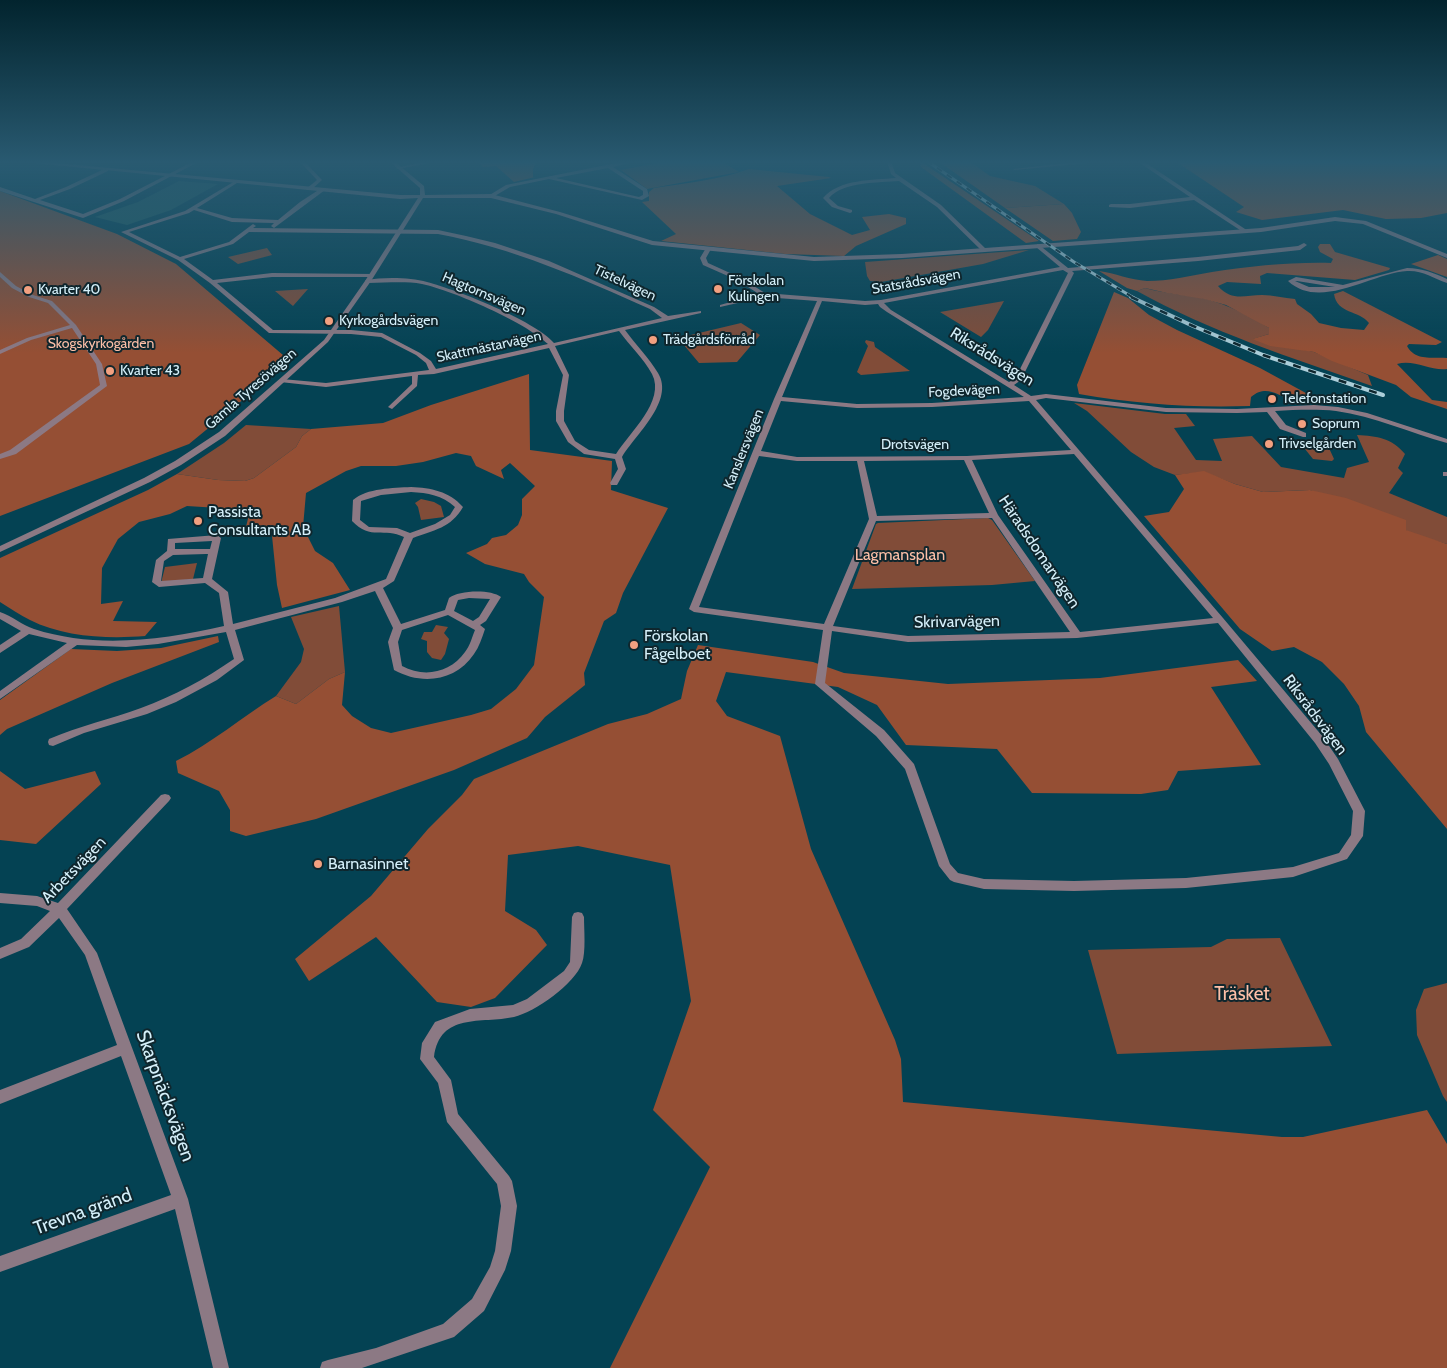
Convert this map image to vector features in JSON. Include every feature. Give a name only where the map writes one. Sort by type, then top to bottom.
[{"type":"street","points":[[145,225],[124,232],[180,259],[212,282],[271,332],[334,332],[382,335],[418,354],[429,362],[434,372]]},
{"type":"street","points":[[180,259],[231,243],[254,225]]},
{"type":"street","points":[[270,230],[276,225]]},
{"type":"street","name":"Gamla Tyresövägen","points":[[0,549],[178,463],[222,434],[334,332],[402,225]]},
{"type":"street","points":[[594,225],[642,241],[708,250],[829,260],[1245,231],[1301,225]]},
{"type":"street","points":[[958,225],[984,250]]},
{"type":"street","points":[[1235,225],[1245,231]]},
{"type":"street","points":[[1371,225],[1447,256]]},
{"type":"street","name":"Tistelvägen","points":[[248,230],[438,232],[499,246],[594,282],[652,308],[666,318]]},
{"type":"street","name":"Statsrådsvägen","points":[[708,250],[703,258],[705,264],[739,279],[764,295],[820,300],[881,302],[1066,269],[1198,260],[1300,248],[1304,245]]},
{"type":"street","points":[[1009,385],[1018,380],[1052,315],[1071,273],[1038,246]]},
{"type":"street","points":[[1343,288],[1296,280],[1292,281],[1300,286],[1330,292],[1406,269],[1424,271],[1447,281]]},
{"type":"street","points":[[0,274],[14,286],[31,296],[50,302],[74,326],[99,364],[104,386],[13,452],[0,457]]},
{"type":"street","name":"Hagtornsvägen","points":[[212,282],[240,276],[267,274],[411,281],[452,291],[504,313],[528,326],[552,346],[566,375],[560,421],[572,442],[581,449],[618,457]]},
{"type":"street","points":[[722,306],[764,295]]},
{"type":"street","name":"Kanslersvägen","points":[[694,608],[820,300]]},
{"type":"street","name":"Riksrådsvägen","points":[[828,628],[820,684],[880,733],[910,767],[945,866],[954,877],[993,885],[1074,886],[1186,883],[1293,872],[1342,856],[1357,836],[1359,811],[1334,762],[1319,740],[1220,620],[1029,398],[889,311],[882,306],[881,302]]},
{"type":"street","name":"Skattmästarvägen","points":[[282,381],[326,385],[434,372],[699,312]]},
{"type":"street","points":[[0,352],[29,339],[74,326]]},
{"type":"street","points":[[614,483],[622,469],[618,457],[656,405],[660,395],[660,384],[656,375],[621,329]]},
{"type":"street","points":[[392,407],[409,393],[415,385],[415,375]]},
{"type":"street","name":"Fogdevägen","points":[[778,399],[856,406],[932,405],[1021,400],[1046,396],[1166,410],[1270,410],[1314,407],[1338,409],[1364,415],[1447,441]]},
{"type":"street","points":[[1270,410],[1283,427],[1303,435]]},
{"type":"street","name":"Drotsvägen","points":[[756,453],[797,459],[967,458],[1075,452]]},
{"type":"street","points":[[828,628],[873,519],[860,458]]},
{"type":"street","name":"Häradsdomarvägen","points":[[967,458],[994,515],[1077,635]]},
{"type":"street","points":[[0,615],[28,630],[57,638],[95,644],[160,641],[230,628],[367,592],[390,581],[409,536],[438,526],[453,518],[459,507],[456,502],[426,489],[368,495],[357,500],[356,521],[366,529],[390,529],[409,536]]},
{"type":"street","points":[[873,519],[994,515]]},
{"type":"street","points":[[170,552],[172,538],[217,538],[207,580]]},
{"type":"street","points":[[53,742],[70,734],[158,705],[187,693],[223,672],[239,660],[223,592],[207,580],[159,584],[156,582],[160,560],[170,552],[207,551],[213,553]]},
{"type":"street","points":[[378,587],[398,628],[393,642],[397,668],[409,676],[434,677],[459,664],[470,653],[480,629],[449,612],[398,628]]},
{"type":"street","points":[[449,612],[454,598],[462,596],[496,597],[483,619],[474,625]]},
{"type":"street","name":"Skrivarvägen","points":[[694,608],[908,638],[1077,635],[1220,620]]},
{"type":"street","points":[[0,650],[28,630]]},
{"type":"street","points":[[0,696],[76,641]]},
{"type":"street","name":"Arbetsvägen","points":[[0,954],[25,943],[60,909],[165,798]]},
{"type":"street","points":[[0,898],[37,901],[60,909]]},
{"type":"street","name":"Skarpnäcksvägen","points":[[60,909],[91,953],[180,1198],[221,1368]]},
{"type":"street","points":[[328,1368],[376,1356],[448,1331],[478,1305],[493,1279],[503,1251],[509,1206],[504,1181],[452,1117],[444,1080],[427,1059],[428,1043],[440,1026],[470,1015],[514,1011],[532,1002],[569,975],[576,962],[578,917]]},
{"type":"street","points":[[0,1097],[126,1048]]},
{"type":"street","name":"Trevna gränd","points":[[0,1264],[180,1198]]},
{"type":"green space","name":"Skogskyrkogården","points":[[0,225],[92,225],[117,234],[176,264],[290,361],[189,444],[0,516]]},
{"type":"green space","points":[[666,225],[832,225],[852,235],[870,230],[867,225],[904,225],[856,246],[844,256],[785,254],[661,241],[676,234]]},
{"type":"green space","points":[[1001,225],[1015,225],[1039,241],[1026,243]]},
{"type":"green space","points":[[1029,225],[1078,225],[1081,232],[1077,239],[1053,241]]},
{"type":"green space","points":[[1320,244],[1330,244],[1335,252],[1390,268],[1389,270],[1355,280],[1267,273],[1260,276],[1261,284],[1227,282],[1218,286],[1223,291],[1234,296],[1266,295],[1295,299],[1297,304],[1311,314],[1319,323],[1341,328],[1364,330],[1369,323],[1360,316],[1344,309],[1336,300],[1334,294],[1343,291],[1442,342],[1436,345],[1409,344],[1407,346],[1410,351],[1419,356],[1447,358],[1447,369],[1410,363],[1397,364],[1432,400],[1447,402],[1447,409],[1411,397],[1396,385],[1332,361],[1314,352],[1270,346],[1252,339],[1269,334],[1269,328],[1226,305],[1145,288],[1137,291],[1127,288],[1099,271],[1129,278],[1155,281],[1257,266],[1331,263],[1333,259],[1320,252],[1318,247]]},
{"type":"green space","points":[[267,248],[272,255],[238,264],[228,257]]},
{"type":"green space","points":[[1029,250],[983,264],[881,282],[870,281],[867,276],[865,262]]},
{"type":"green space","points":[[1438,255],[1447,259],[1447,277],[1411,264]]},
{"type":"green space","points":[[1145,288],[1206,299],[1230,307],[1269,328],[1269,334],[1253,339],[1314,352],[1368,375],[1372,386],[1223,332],[1137,291]]},
{"type":"green space","points":[[308,289],[293,306],[275,291]]},
{"type":"green space","points":[[1114,292],[1128,298],[1149,315],[1260,368],[1315,398],[1317,401],[1296,401],[1272,392],[1262,391],[1251,397],[1250,406],[1185,406],[1143,403],[1079,394],[1077,385]]},
{"type":"green space","points":[[1004,301],[988,330],[981,337],[940,312]]},
{"type":"green space","points":[[741,323],[760,335],[737,362],[699,363],[678,338]]},
{"type":"green space","points":[[866,340],[874,342],[875,347],[910,371],[861,375],[857,372],[868,346],[865,342]]},
{"type":"green space","points":[[529,374],[530,450],[612,461],[611,490],[668,508],[623,593],[616,613],[604,621],[584,673],[585,685],[545,717],[527,738],[454,770],[316,819],[246,836],[230,831],[230,810],[219,791],[178,773],[176,761],[202,746],[276,696],[296,704],[329,679],[345,672],[342,705],[352,716],[371,728],[391,733],[491,709],[516,689],[534,665],[544,597],[524,574],[485,564],[466,553],[487,544],[492,538],[506,535],[518,525],[522,515],[522,499],[535,486],[510,463],[501,470],[504,479],[476,466],[471,456],[456,453],[423,462],[396,466],[361,466],[346,471],[306,493],[303,527],[315,551],[333,563],[350,590],[282,608],[277,585],[271,526],[246,527],[250,510],[187,506],[170,514],[139,522],[118,539],[102,568],[101,604],[123,601],[113,621],[157,622],[145,636],[86,636],[57,630],[30,620],[0,602],[0,558],[148,490],[177,474],[218,480],[245,481],[254,478],[296,447],[302,436],[311,429],[383,423],[431,405]]},
{"type":"green space","points":[[1074,403],[1165,414],[1186,414],[1195,426],[1174,428],[1196,460],[1222,461],[1213,439],[1252,436],[1281,467],[1344,478],[1347,468],[1369,462],[1357,435],[1384,439],[1395,444],[1405,454],[1398,468],[1403,473],[1389,493],[1447,517],[1447,544],[1419,536],[1310,490],[1263,492],[1204,472],[1175,475],[1154,467],[1131,452],[1087,411]]},
{"type":"green space","points":[[246,425],[311,429],[302,436],[296,447],[254,478],[245,481],[218,480],[177,474],[224,443]]},
{"type":"green space","name":"Trivselgården","points":[[1319,442],[1329,448],[1334,459],[1332,461],[1313,459],[1301,444]]},
{"type":"green space","points":[[1204,471],[1235,484],[1263,492],[1310,490],[1346,498],[1406,520],[1406,530],[1447,544],[1447,829],[1366,732],[1359,706],[1344,684],[1322,662],[1294,647],[1272,651],[1240,629],[1144,516],[1169,512],[1184,489],[1175,475]]},
{"type":"green space","points":[[421,499],[441,506],[444,517],[421,520],[415,503]]},
{"type":"green space","name":"Lagmansplan","points":[[988,518],[992,520],[1035,581],[992,585],[852,589],[876,524]]},
{"type":"green space","points":[[197,563],[193,579],[161,583],[165,567]]},
{"type":"green space","points":[[339,606],[345,672],[329,679],[296,704],[276,696],[301,662],[304,649],[291,617]]},
{"type":"green space","points":[[436,625],[448,627],[444,633],[449,639],[445,654],[441,660],[432,658],[427,652],[427,641],[421,639],[424,632],[432,632]]},
{"type":"green space","points":[[218,636],[219,642],[112,683],[7,729],[0,735],[0,700],[71,649],[117,651],[161,648]]},
{"type":"green space","points":[[698,645],[813,662],[844,673],[948,684],[1100,678],[1238,660],[1257,681],[1211,687],[1261,765],[1178,771],[1168,790],[1141,794],[1032,793],[997,749],[906,745],[877,705],[838,687],[726,672],[716,701],[727,716],[780,736],[811,849],[895,1040],[901,1059],[903,1102],[1282,1137],[1303,1137],[1427,1110],[1447,1144],[1447,1368],[610,1368],[710,1167],[653,1110],[691,1001],[670,865],[578,846],[508,855],[505,911],[536,930],[547,945],[495,998],[471,1007],[437,1002],[376,937],[309,981],[295,959],[371,896],[428,829],[462,795],[474,779],[608,724],[647,714],[681,699],[687,671]]},
{"type":"green space","points":[[0,771],[25,789],[95,771],[101,784],[36,844],[0,840]]},
{"type":"green space","name":"Träsket","points":[[1280,938],[1332,1046],[1117,1054],[1088,950],[1211,947],[1227,939]]},
{"type":"green space","points":[[1447,983],[1447,1102],[1417,1035],[1416,1010],[1424,989]]},
{"type":"railway","points":[[1020,225],[1074,262],[1134,298]]},
{"type":"railway","points":[[1131,297],[1193,326],[1263,355],[1383,395]]},
{"type":"place","name":"Förskolan Kulingen","points":[[718,289]]},
{"type":"place","name":"Kvarter 40","points":[[28,290]]},
{"type":"place","name":"Kyrkogårdsvägen","points":[[329,321]]},
{"type":"place","name":"Trädgårdsförråd","points":[[653,340]]},
{"type":"place","name":"Kvarter 43","points":[[110,371]]},
{"type":"place","name":"Telefonstation","points":[[1272,399]]},
{"type":"place","name":"Soprum","points":[[1302,424]]},
{"type":"place","name":"Trivselgården","points":[[1269,444]]},
{"type":"place","name":"Passista Consultants AB","points":[[198,521]]},
{"type":"place","name":"Förskolan Fågelboet","points":[[634,645]]},
{"type":"place","name":"Barnasinnet","points":[[318,864]]}]
